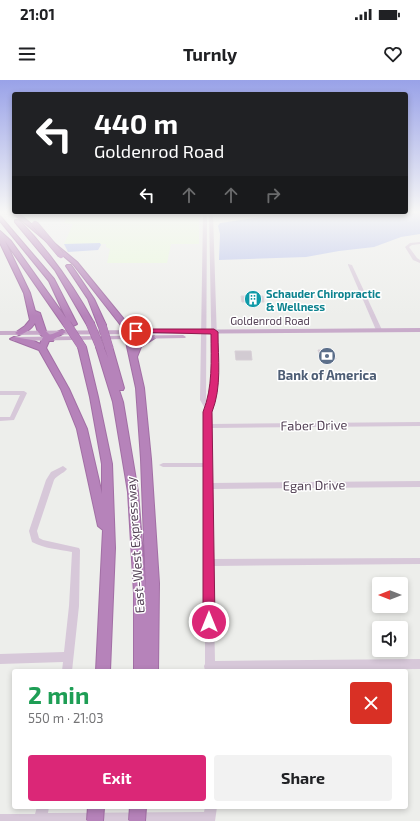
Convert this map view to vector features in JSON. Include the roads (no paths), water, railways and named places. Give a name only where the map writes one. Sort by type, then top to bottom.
[{"type":"highway","points":[[5,248],[30,295],[45,339],[82,429],[109,548]]},
{"type":"highway","points":[[13,248],[70,324]]},
{"type":"highway","points":[[25,248],[52,280],[70,324]]},
{"type":"highway","name":"East-West Expressway","points":[[42,248],[66,280],[90,322],[118,402],[133,492],[136,524],[140,593],[141,669]]},
{"type":"highway","points":[[55,248],[91,299],[102,325],[121,390],[118,402]]},
{"type":"highway","points":[[56,248],[75,263],[116,313],[129,335],[134,356],[140,388],[147,466],[153,583],[151,669]]},
{"type":"highway","points":[[19,333],[28,328],[34,320],[28,293]]},
{"type":"highway","name":"East-West Expressway","points":[[70,324],[82,347],[94,397],[107,464],[109,548],[103,669]]},
{"type":"highway","points":[[14,339],[28,342],[45,339],[62,332]]},
{"type":"highway","points":[[134,356],[138,346],[151,338]]},
{"type":"highway","points":[[95,821],[96,809]]},
{"type":"highway","points":[[137,821],[138,809]]},
{"type":"main road","name":"Goldenrod Road","points":[[214,334],[379,330],[420,332]]},
{"type":"main road","points":[[353,336],[372,334],[379,330]]},
{"type":"main road","name":"Goldenrod Road","points":[[62,332],[129,335],[151,338],[203,334]]},
{"type":"main road","points":[[396,336],[404,333],[420,332]]},
{"type":"main road","name":"Goldenrod Road","points":[[0,333],[19,333],[45,339],[129,335],[203,334],[420,336]]},
{"type":"main road","points":[[0,339],[14,339]]},
{"type":"street","points":[[205,248],[203,400],[208,409]]},
{"type":"street","points":[[211,248],[214,385],[212,400],[208,409],[209,669],[420,664]]},
{"type":"street","points":[[407,248],[415,259],[420,262]]},
{"type":"street","points":[[350,265],[379,330]]},
{"type":"street","points":[[0,393],[24,393],[12,419],[0,419]]},
{"type":"street","name":"Faber Drive","points":[[208,426],[420,424]]},
{"type":"street","points":[[163,465],[208,465]]},
{"type":"street","points":[[63,469],[54,474],[50,480],[33,531],[35,540],[43,545],[68,547],[76,550],[74,606],[67,669]]},
{"type":"street","name":"Egan Drive","points":[[208,486],[420,484]]},
{"type":"street","points":[[208,563],[420,561]]},
{"type":"street","points":[[0,658],[69,657]]},
{"type":"street","points":[[40,820],[43,809]]},
{"type":"street","points":[[0,820],[40,820],[209,813]]},
{"type":"place","name":"Schauder Chiropractic & Wellness","points":[[253,299]]},
{"type":"place","name":"Bank of America","points":[[327,356]]}]
